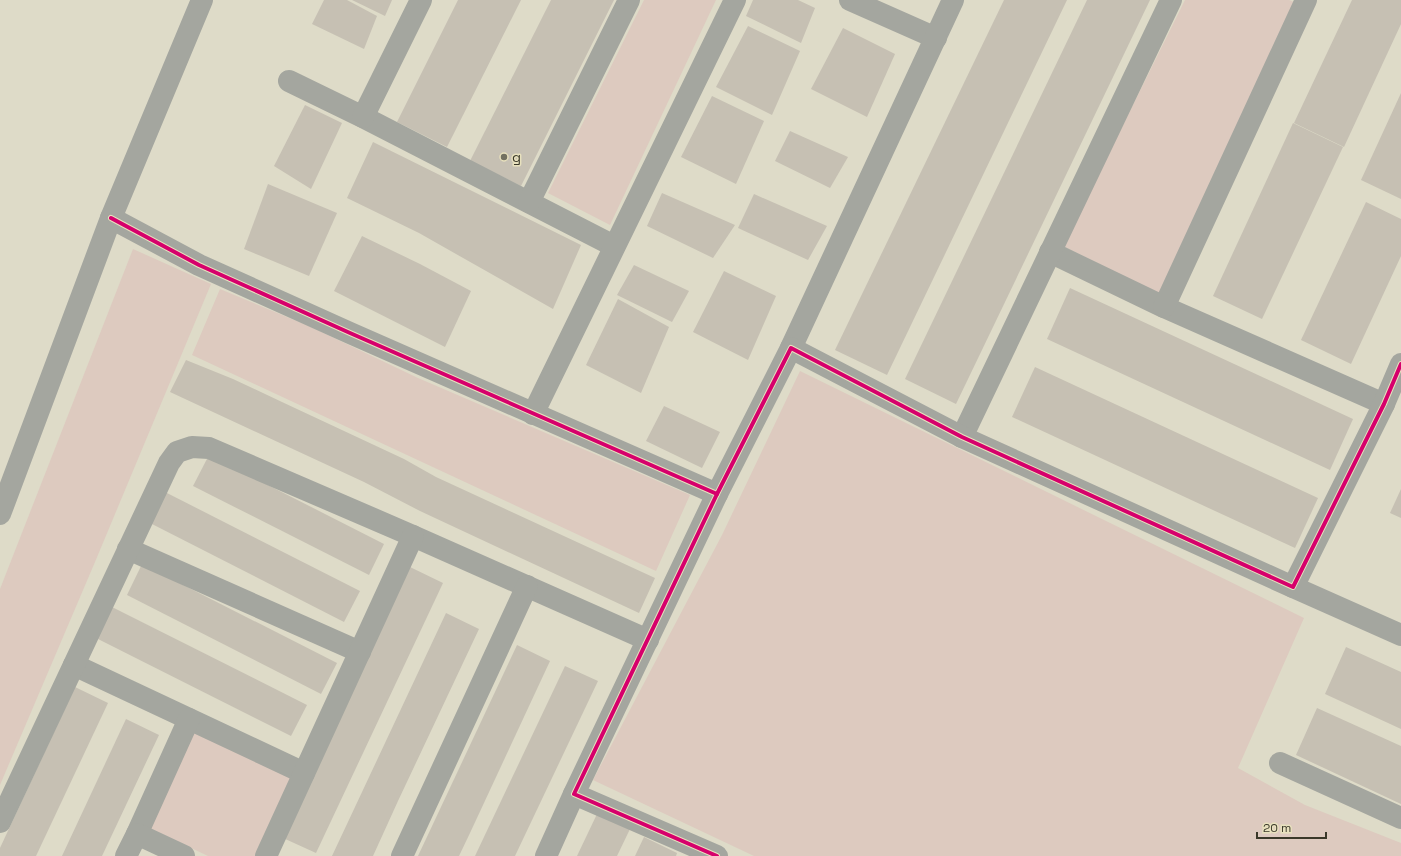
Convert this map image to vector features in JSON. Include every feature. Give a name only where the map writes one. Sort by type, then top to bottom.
[{"type":"street","points":[[0,514],[111,218],[202,0]]},
{"type":"street","points":[[363,117],[421,0]]},
{"type":"street","points":[[529,202],[629,0]]},
{"type":"street","points":[[533,414],[735,0]]},
{"type":"street","points":[[850,0],[936,38]]},
{"type":"street","points":[[546,856],[717,494],[791,348],[954,0]]},
{"type":"street","points":[[962,437],[1171,0]]},
{"type":"street","points":[[1164,306],[1306,0]]},
{"type":"street","points":[[288,81],[363,117],[614,246]]},
{"type":"street","points":[[111,218],[199,265],[533,414],[717,494]]},
{"type":"street","points":[[1050,252],[1164,306],[1384,404]]},
{"type":"street","points":[[791,348],[962,437],[1401,635]]},
{"type":"street","points":[[1293,587],[1384,404],[1401,364]]},
{"type":"street","points":[[0,822],[169,463],[177,452],[192,447],[209,448],[648,640]]},
{"type":"street","points":[[266,856],[413,536]]},
{"type":"street","points":[[128,549],[360,652]]},
{"type":"street","points":[[402,856],[527,586]]},
{"type":"street","points":[[74,665],[304,773]]},
{"type":"street","points":[[126,856],[189,720]]},
{"type":"street","points":[[1280,762],[1401,818]]},
{"type":"street","points":[[574,794],[711,855]]},
{"type":"street","points":[[137,834],[184,856]]},
{"type":"shaded area","points":[[644,0],[716,0],[610,225],[548,193]]},
{"type":"shaded area","points":[[1185,0],[1289,0],[1294,2],[1160,295],[1063,246]]},
{"type":"shaded area","points":[[133,249],[211,284],[0,785],[0,589]]},
{"type":"shaded area","points":[[220,289],[311,327],[418,378],[690,495],[656,571],[192,355]]},
{"type":"shaded area","points":[[800,371],[1304,618],[1238,768],[1305,805],[1401,843],[1401,856],[754,856],[593,780],[722,535]]},
{"type":"shaded area","points":[[192,731],[293,777],[257,856],[208,856],[149,828]]},
{"type":"building","points":[[324,0],[347,0],[377,16],[364,49],[312,24]]},
{"type":"building","points":[[352,0],[392,0],[385,16]]},
{"type":"building","points":[[458,0],[521,0],[447,147],[397,122]]},
{"type":"building","points":[[551,0],[614,0],[521,186],[470,161]]},
{"type":"building","points":[[753,0],[798,0],[815,8],[801,43],[746,16]]},
{"type":"building","points":[[1004,0],[1067,0],[887,375],[835,350]]},
{"type":"building","points":[[1087,0],[1150,0],[956,404],[905,379]]},
{"type":"building","points":[[1352,0],[1401,0],[1401,24],[1344,147],[1294,123]]},
{"type":"building","points":[[748,26],[800,51],[772,115],[716,87]]},
{"type":"building","points":[[843,28],[895,54],[867,117],[811,89]]},
{"type":"building","points":[[1401,93],[1401,199],[1361,180]]},
{"type":"building","points":[[712,96],[764,121],[736,184],[681,157]]},
{"type":"building","points":[[305,105],[342,123],[311,189],[274,166]]},
{"type":"building","points":[[1293,123],[1343,147],[1262,319],[1213,296]]},
{"type":"building","points":[[790,131],[848,157],[830,188],[775,161]]},
{"type":"building","points":[[373,142],[581,245],[553,309],[419,233],[347,198]]},
{"type":"building","points":[[268,184],[337,213],[309,276],[244,249]]},
{"type":"building","points":[[662,193],[735,225],[713,258],[647,226]]},
{"type":"building","points":[[754,194],[827,226],[808,260],[738,228]]},
{"type":"building","points":[[1366,202],[1401,219],[1401,256],[1351,364],[1301,340]]},
{"type":"building","points":[[362,236],[471,291],[445,347],[334,291]]},
{"type":"building","points":[[634,265],[689,291],[672,322],[617,295]]},
{"type":"building","points":[[724,271],[776,296],[748,360],[693,332]]},
{"type":"building","points":[[1070,288],[1353,419],[1330,470],[1047,339]]},
{"type":"building","points":[[618,299],[669,327],[641,393],[586,365]]},
{"type":"building","points":[[186,360],[233,379],[404,459],[436,477],[655,578],[639,613],[420,511],[364,482],[170,392]]},
{"type":"building","points":[[1035,367],[1318,498],[1295,548],[1012,417]]},
{"type":"building","points":[[664,406],[720,432],[702,468],[646,441]]},
{"type":"building","points":[[209,455],[384,544],[369,575],[193,486]]},
{"type":"building","points":[[1401,489],[1401,518],[1390,513]]},
{"type":"building","points":[[165,492],[360,591],[344,622],[150,523]]},
{"type":"building","points":[[142,564],[337,663],[321,694],[127,595]]},
{"type":"building","points":[[410,567],[443,583],[316,853],[283,838]]},
{"type":"building","points":[[112,607],[307,705],[291,736],[96,638]]},
{"type":"building","points":[[446,613],[479,629],[373,856],[332,856]]},
{"type":"building","points":[[517,645],[550,661],[470,833],[459,856],[418,856]]},
{"type":"building","points":[[1346,647],[1401,672],[1401,729],[1325,694]]},
{"type":"building","points":[[565,666],[598,681],[515,856],[475,856]]},
{"type":"building","points":[[75,687],[108,703],[36,856],[0,856],[0,848]]},
{"type":"building","points":[[1317,708],[1401,746],[1401,804],[1296,755]]},
{"type":"building","points":[[126,719],[159,735],[102,856],[62,856]]},
{"type":"building","points":[[597,814],[630,829],[617,856],[577,856]]},
{"type":"building","points":[[644,837],[677,853],[676,856],[635,856]]},
{"type":"cycle path","points":[[111,218],[199,265],[717,494],[574,794],[717,856]]},
{"type":"cycle path","points":[[717,494],[791,348],[962,437],[1293,587],[1384,404],[1401,364]]},
{"type":"place","name":"g","points":[[504,157]]}]
